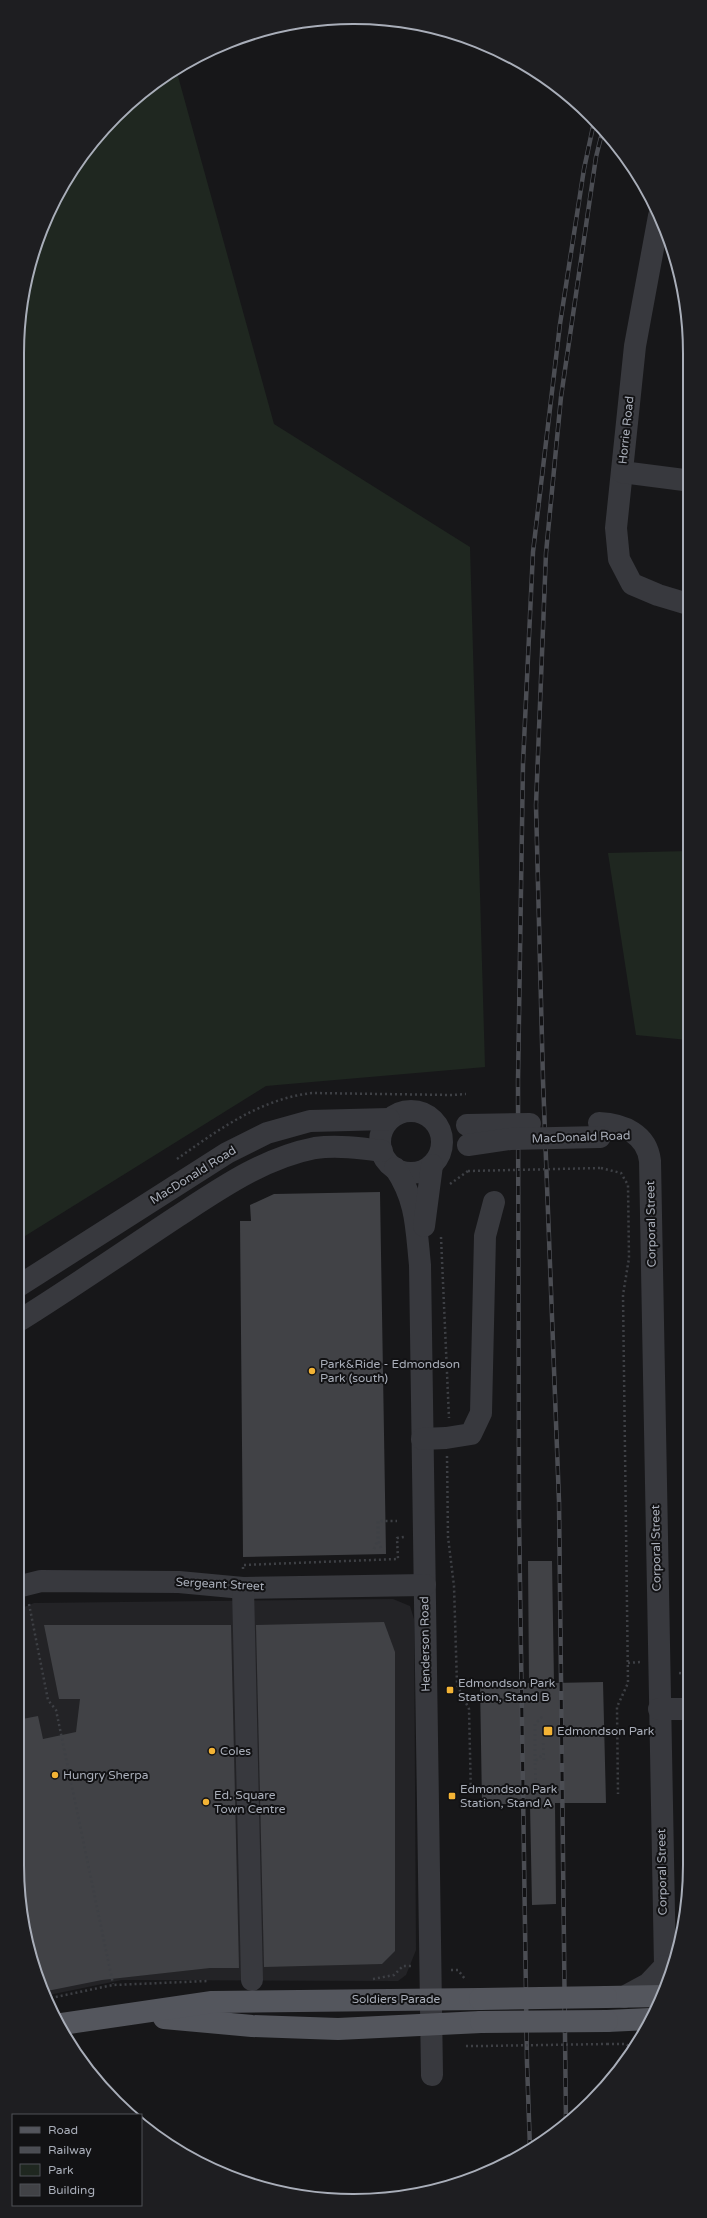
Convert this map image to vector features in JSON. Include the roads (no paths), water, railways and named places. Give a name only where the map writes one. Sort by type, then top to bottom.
[{"type":"main road","name":"Soldiers Parade","points":[[65,2024],[212,2002],[656,1996]]},
{"type":"main road","name":"Soldiers Parade","points":[[131,2015],[252,2026],[338,2029],[481,2022],[644,2020]]},
{"type":"street","name":"Horrie Road","points":[[657,225],[635,346],[616,528],[619,559],[632,584],[658,595],[683,602]]},
{"type":"street","points":[[621,478],[683,486]]},
{"type":"street","points":[[415,1111],[422,1112],[434,1120],[440,1132],[436,1157],[417,1172],[406,1172],[395,1168],[388,1163],[382,1151],[381,1134],[389,1119],[401,1112],[415,1111]]},
{"type":"street","name":"MacDonald Road","points":[[24,1283],[227,1153],[267,1133],[310,1121],[389,1119]]},
{"type":"street","name":"MacDonald Road","points":[[434,1120],[468,1135],[510,1139],[600,1130],[636,1135]]},
{"type":"street","name":"MacDonald Road","points":[[436,1157],[468,1135]]},
{"type":"street","name":"Corporal Street","points":[[636,1135],[649,1152],[651,1171],[659,1709],[668,1964]]},
{"type":"street","points":[[24,1317],[192,1208],[264,1164],[315,1148],[356,1148],[382,1151]]},
{"type":"street","name":"Henderson Road","points":[[420,1265],[436,1157]]},
{"type":"street","name":"Henderson Road","points":[[395,1168],[405,1182],[413,1202],[420,1265],[432,2074]]},
{"type":"street","points":[[422,1439],[446,1438],[471,1434],[481,1413],[485,1236],[494,1202]]},
{"type":"street","name":"Sergeant Street","points":[[24,1585],[41,1582],[179,1582],[243,1588],[424,1585]]},
{"type":"street","points":[[243,1588],[252,1980]]},
{"type":"street","points":[[659,1709],[683,1709]]},
{"type":"street","name":"Corporal Street","points":[[615,1997],[648,1984],[665,1972]]},
{"type":"railway","points":[[530,2143],[527,2063],[519,1516],[518,1081],[523,763],[533,552],[560,324],[584,169],[593,128]]},
{"type":"railway","points":[[566,2116],[559,1501],[543,1080],[536,805],[546,553],[561,397],[596,157],[601,136]]},
{"type":"place","name":"Park&Ride - Edmondson Park (south)","points":[[312,1371]]},
{"type":"place","name":"Edmondson Park Station, Stand B","points":[[450,1690]]},
{"type":"place","name":"Edmondson Park","points":[[548,1731]]},
{"type":"place","name":"Coles","points":[[212,1751]]},
{"type":"place","name":"Hungry Sherpa","points":[[55,1775]]},
{"type":"place","name":"Edmondson Park Station, Stand A","points":[[452,1796]]},
{"type":"place","name":"Ed. Square Town Centre","points":[[206,1802]]}]
